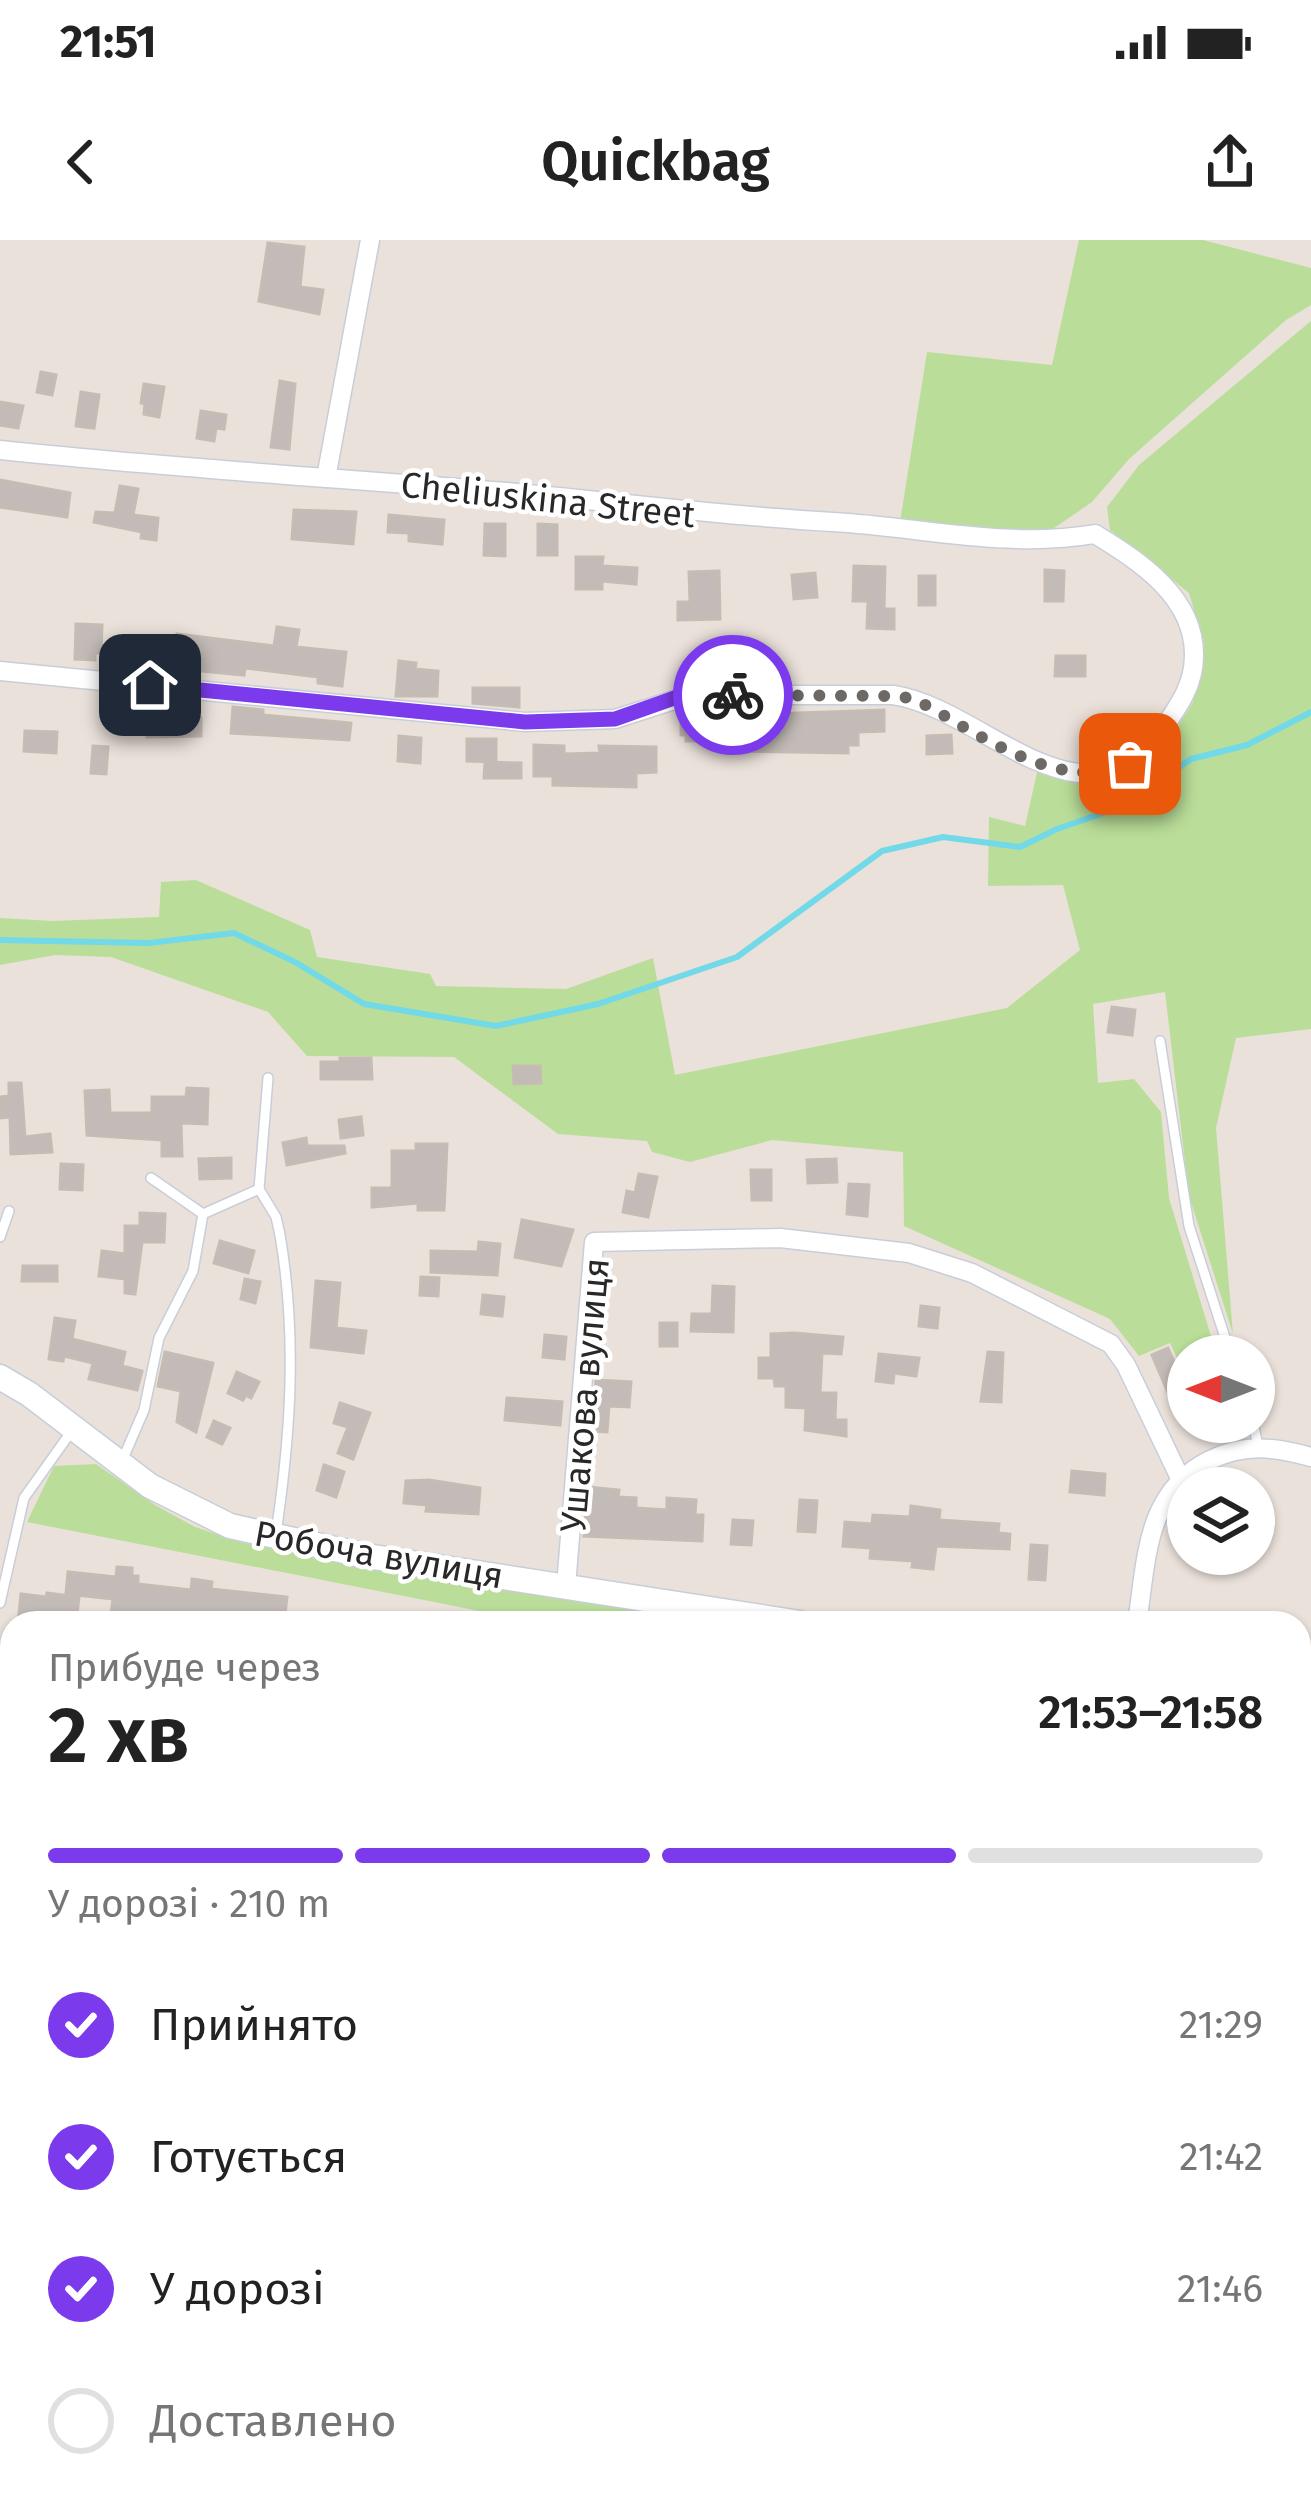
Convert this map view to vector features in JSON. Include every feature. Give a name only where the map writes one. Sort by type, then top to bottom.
[{"type":"street","points":[[326,478],[370,240]]},
{"type":"street","name":"Cheliuskina Street","points":[[0,449],[512,493],[728,517],[883,525],[996,541],[1039,542],[1095,534],[1134,559],[1178,603],[1191,628],[1195,660],[1182,700],[1144,753],[1121,768],[1095,774],[1025,756],[900,696],[690,695],[615,719],[511,722],[0,671]]},
{"type":"street","name":"Ушакова вулиця","points":[[566,1586],[594,1242],[798,1238],[909,1253],[972,1273],[1111,1344],[1126,1365],[1175,1467]]},
{"type":"street","name":"Робоча вулиця","points":[[0,1377],[199,1514],[275,1538],[724,1611]]},
{"type":"street","points":[[1198,1467],[1215,1457],[1258,1446],[1311,1456]]},
{"type":"street","points":[[1139,1611],[1155,1523],[1167,1495]]},
{"type":"lane","points":[[1160,1042],[1182,1196],[1223,1335]]},
{"type":"lane","points":[[268,1078],[259,1189],[276,1217],[292,1316],[290,1433],[275,1538]]},
{"type":"lane","points":[[152,1178],[203,1214]]},
{"type":"lane","points":[[203,1214],[259,1189]]},
{"type":"lane","points":[[0,1237],[9,1210]]},
{"type":"lane","points":[[121,1463],[139,1424],[159,1338],[193,1271],[203,1214]]},
{"type":"lane","points":[[0,1603],[24,1498],[74,1428]]},
{"type":"green space","points":[[1079,240],[1203,240],[1311,268],[1311,305],[1286,320],[1129,459],[1092,502],[1047,533],[900,522],[927,352],[1052,365]]},
{"type":"green space","points":[[1311,321],[1311,1029],[1236,1038],[1216,1128],[1233,1334],[1189,1196],[1165,992],[1093,1004],[1098,1083],[1134,1079],[1161,1112],[1169,1198],[1211,1335],[1167,1335],[1167,1344],[1139,1356],[1110,1319],[904,1226],[903,1152],[772,1140],[690,1162],[652,1152],[647,1141],[558,1134],[454,1057],[307,1056],[268,1012],[111,957],[55,955],[0,965],[0,918],[159,917],[161,882],[196,880],[310,930],[317,957],[430,974],[436,986],[566,989],[653,958],[675,1075],[1007,1008],[1080,950],[1063,885],[988,886],[989,817],[1025,826],[1038,768],[1093,783],[1134,774],[1170,739],[1193,702],[1204,645],[1189,593],[1110,530],[1107,507],[1139,465]]},
{"type":"green space","points":[[96,1464],[195,1527],[241,1542],[325,1560],[659,1611],[480,1611],[27,1522],[54,1466]]},
{"type":"building","points":[[268,243],[304,247],[300,287],[323,290],[319,314],[259,301]]},
{"type":"building","points":[[41,372],[56,375],[52,395],[37,392]]},
{"type":"building","points":[[280,381],[295,384],[289,449],[271,447]]},
{"type":"building","points":[[144,384],[164,387],[159,417],[144,414]]},
{"type":"building","points":[[81,392],[99,395],[94,428],[76,426]]},
{"type":"building","points":[[0,402],[23,406],[18,428],[0,425]]},
{"type":"building","points":[[201,411],[226,415],[224,429],[216,428],[214,441],[197,438]]},
{"type":"building","points":[[0,480],[70,493],[67,517],[0,507]]},
{"type":"building","points":[[120,486],[138,489],[133,515],[158,518],[156,540],[141,538],[142,532],[94,522],[96,512],[115,513]]},
{"type":"building","points":[[294,510],[356,512],[353,544],[292,539]]},
{"type":"building","points":[[389,515],[444,520],[442,544],[409,541],[409,533],[388,532]]},
{"type":"building","points":[[485,524],[505,524],[505,556],[484,555]]},
{"type":"building","points":[[538,524],[557,525],[557,555],[538,555]]},
{"type":"building","points":[[576,557],[603,557],[602,566],[637,568],[636,584],[602,581],[602,589],[576,589]]},
{"type":"building","points":[[854,566],[885,567],[884,609],[894,609],[894,629],[867,628],[868,601],[853,601]]},
{"type":"building","points":[[1045,570],[1064,571],[1063,601],[1045,601]]},
{"type":"building","points":[[719,571],[720,619],[678,620],[678,602],[690,602],[689,572]]},
{"type":"building","points":[[815,573],[817,597],[794,599],[792,575]]},
{"type":"building","points":[[919,576],[935,576],[935,605],[919,605]]},
{"type":"building","points":[[76,624],[102,625],[101,653],[95,653],[95,660],[75,659]]},
{"type":"building","points":[[277,627],[299,630],[296,647],[346,652],[342,686],[318,683],[318,677],[245,668],[244,675],[127,664],[130,638],[176,643],[177,634],[274,646]]},
{"type":"building","points":[[1056,656],[1085,656],[1085,676],[1055,676]]},
{"type":"building","points":[[399,661],[416,663],[415,669],[438,671],[437,696],[396,696]]},
{"type":"building","points":[[473,688],[519,688],[519,707],[473,703]]},
{"type":"building","points":[[125,704],[161,706],[160,718],[201,718],[201,736],[147,737],[147,729],[124,728]]},
{"type":"building","points":[[233,707],[263,710],[263,715],[351,723],[349,740],[231,733]]},
{"type":"building","points":[[884,710],[884,731],[858,732],[858,745],[848,745],[848,753],[733,751],[733,740],[686,741],[686,735],[681,735],[681,717]]},
{"type":"building","points":[[25,731],[57,732],[56,753],[24,751]]},
{"type":"building","points":[[951,735],[952,753],[927,754],[927,736]]},
{"type":"building","points":[[399,736],[421,738],[420,763],[398,761]]},
{"type":"building","points":[[467,739],[496,739],[496,762],[467,761]]},
{"type":"building","points":[[534,745],[564,746],[564,754],[600,753],[599,746],[656,747],[656,772],[636,773],[636,787],[553,785],[553,776],[534,776]]},
{"type":"building","points":[[93,746],[108,747],[106,774],[91,773]]},
{"type":"building","points":[[485,762],[521,763],[521,778],[484,778]]},
{"type":"building","points":[[1112,1007],[1135,1010],[1132,1035],[1108,1032]]},
{"type":"building","points":[[340,1058],[371,1058],[372,1079],[321,1079],[321,1062],[340,1062]]},
{"type":"building","points":[[513,1066],[540,1066],[541,1083],[514,1084]]},
{"type":"building","points":[[9,1083],[21,1083],[25,1137],[50,1134],[52,1152],[11,1154],[10,1117],[0,1118],[0,1097],[9,1096]]},
{"type":"building","points":[[187,1088],[208,1089],[207,1124],[181,1123],[182,1156],[162,1156],[162,1140],[87,1135],[85,1091],[109,1090],[110,1113],[152,1113],[152,1097],[186,1097]]},
{"type":"building","points":[[361,1117],[363,1135],[341,1138],[339,1120]]},
{"type":"building","points":[[306,1138],[307,1146],[344,1146],[345,1153],[287,1165],[283,1143]]},
{"type":"building","points":[[416,1144],[447,1144],[444,1210],[418,1210],[418,1203],[372,1207],[372,1188],[392,1188],[392,1151],[416,1151]]},
{"type":"building","points":[[231,1158],[231,1178],[200,1179],[199,1159]]},
{"type":"building","points":[[836,1159],[837,1182],[808,1183],[807,1160]]},
{"type":"building","points":[[61,1164],[83,1165],[82,1190],[60,1189]]},
{"type":"building","points":[[751,1170],[771,1170],[771,1200],[752,1200]]},
{"type":"building","points":[[639,1174],[657,1177],[648,1217],[623,1212],[627,1191],[635,1193]]},
{"type":"building","points":[[849,1184],[869,1185],[867,1216],[847,1214]]},
{"type":"building","points":[[140,1213],[165,1214],[164,1242],[142,1242],[135,1294],[125,1293],[125,1279],[99,1276],[102,1251],[125,1254],[125,1226],[140,1226]]},
{"type":"building","points":[[522,1220],[573,1230],[561,1266],[515,1257]]},
{"type":"building","points":[[220,1241],[254,1251],[248,1273],[214,1263]]},
{"type":"building","points":[[479,1242],[500,1244],[497,1275],[431,1272],[431,1251],[478,1252]]},
{"type":"building","points":[[23,1266],[57,1266],[57,1281],[22,1281]]},
{"type":"building","points":[[421,1277],[439,1278],[438,1296],[420,1295]]},
{"type":"building","points":[[245,1279],[260,1282],[255,1303],[241,1299]]},
{"type":"building","points":[[316,1281],[340,1283],[336,1328],[366,1331],[363,1353],[311,1347]]},
{"type":"building","points":[[713,1286],[734,1287],[733,1332],[691,1331],[692,1314],[712,1314]]},
{"type":"building","points":[[483,1295],[504,1297],[502,1316],[481,1314]]},
{"type":"building","points":[[921,1306],[939,1308],[937,1328],[919,1326]]},
{"type":"building","points":[[55,1318],[75,1321],[72,1339],[125,1352],[122,1366],[142,1371],[137,1390],[89,1379],[93,1363],[64,1356],[63,1361],[49,1359]]},
{"type":"building","points":[[660,1323],[677,1323],[677,1346],[660,1346]]},
{"type":"building","points":[[771,1334],[843,1337],[841,1354],[822,1353],[820,1393],[836,1393],[835,1420],[846,1420],[846,1436],[805,1430],[806,1408],[786,1407],[786,1386],[775,1386],[774,1378],[759,1378],[759,1358],[771,1358]]},
{"type":"building","points":[[545,1335],[566,1337],[564,1359],[543,1357]]},
{"type":"building","points":[[1167,1348],[1167,1390],[1152,1355]]},
{"type":"building","points":[[165,1352],[213,1363],[196,1432],[177,1422],[181,1391],[158,1386]]},
{"type":"building","points":[[988,1352],[1003,1353],[1001,1402],[981,1401]]},
{"type":"building","points":[[879,1354],[919,1358],[916,1376],[894,1373],[893,1383],[876,1381]]},
{"type":"building","points":[[237,1372],[259,1382],[251,1398],[246,1395],[243,1400],[228,1393]]},
{"type":"building","points":[[596,1380],[631,1382],[629,1407],[609,1406],[607,1432],[592,1431]]},
{"type":"building","points":[[507,1398],[562,1402],[560,1425],[505,1420]]},
{"type":"building","points":[[340,1403],[370,1413],[353,1459],[338,1453],[348,1427],[334,1423]]},
{"type":"building","points":[[214,1421],[230,1428],[222,1444],[207,1437]]},
{"type":"building","points":[[324,1465],[344,1472],[336,1497],[317,1490]]},
{"type":"building","points":[[1072,1471],[1105,1474],[1104,1495],[1070,1492]]},
{"type":"building","points":[[406,1481],[480,1488],[478,1514],[426,1511],[427,1505],[404,1503]]},
{"type":"building","points":[[588,1487],[619,1490],[618,1497],[636,1498],[636,1508],[667,1510],[667,1498],[696,1500],[695,1515],[703,1515],[702,1541],[584,1536]]},
{"type":"building","points":[[800,1500],[817,1501],[815,1532],[798,1531]]},
{"type":"building","points":[[911,1506],[940,1510],[939,1520],[999,1524],[998,1533],[1010,1534],[1009,1549],[936,1546],[933,1569],[912,1567],[913,1561],[870,1558],[871,1548],[843,1546],[845,1522],[872,1524],[873,1515],[910,1517]]},
{"type":"building","points":[[733,1520],[753,1521],[751,1545],[731,1544]]},
{"type":"building","points":[[1031,1545],[1047,1546],[1045,1580],[1029,1579]]},
{"type":"building","points":[[117,1567],[132,1568],[138,1584],[191,1590],[192,1579],[212,1582],[211,1589],[287,1597],[285,1611],[111,1611],[113,1599],[66,1594],[68,1572],[116,1577]]},
{"type":"building","points":[[47,1593],[79,1597],[77,1611],[19,1611],[21,1594],[46,1597]]},
{"type":"waterway","points":[[0,940],[149,943],[234,933],[295,962],[364,1004],[496,1026],[598,1004],[737,957],[882,851],[943,837],[1020,847],[1124,806],[1191,759],[1247,745],[1311,712]]},
{"type":"way so far","points":[[733,695],[900,696],[1025,756],[1073,772],[1095,774],[1130,764]]},
{"type":"route","points":[[150,685],[525,722],[615,719],[680,696],[733,695]]}]
